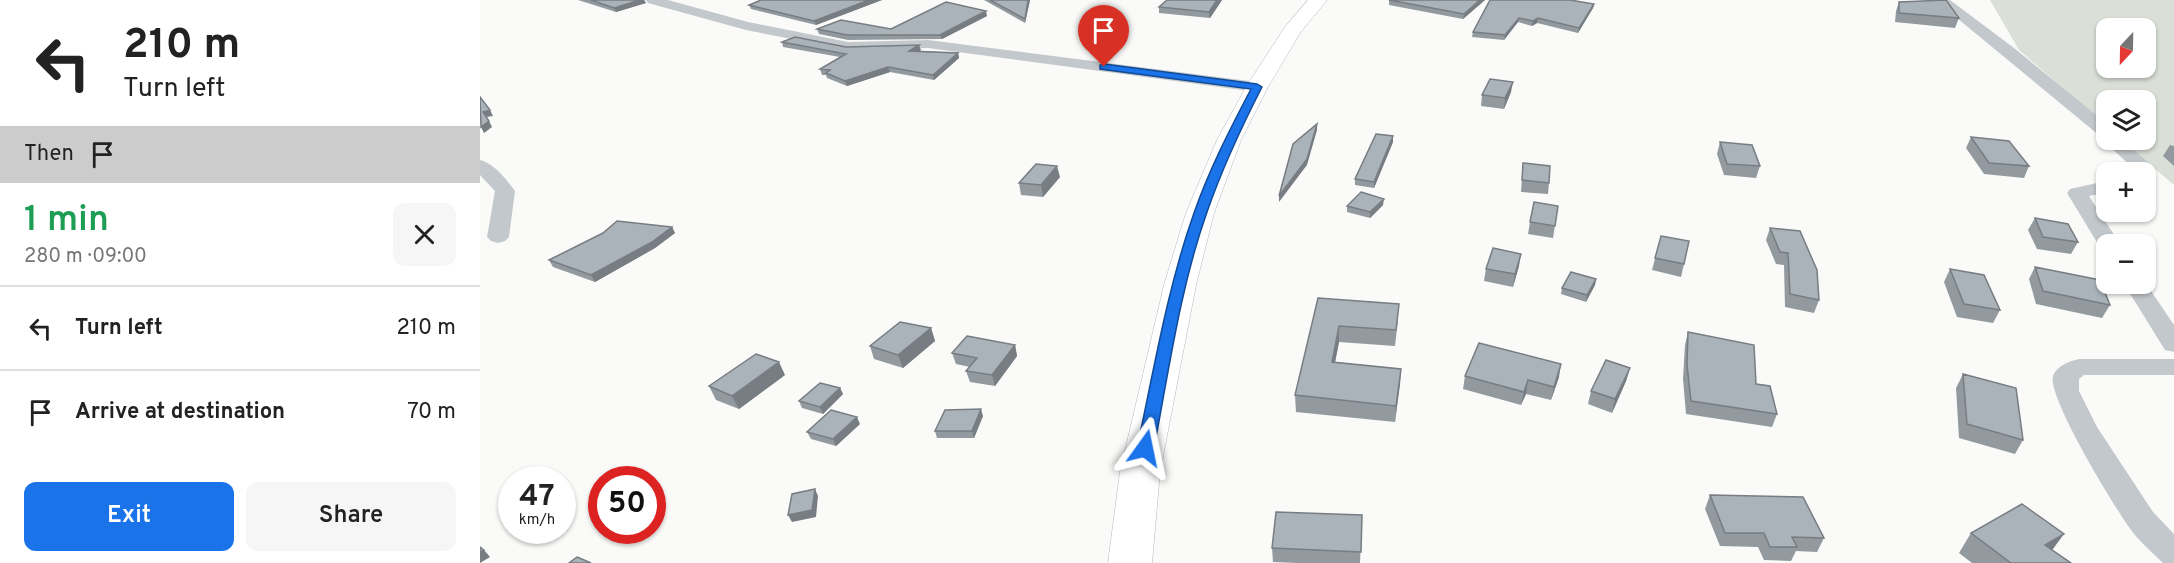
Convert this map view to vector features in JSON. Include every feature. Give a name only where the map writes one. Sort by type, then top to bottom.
[{"type":"main road","points":[[1130,563],[1140,472],[1180,285],[1200,213],[1229,140],[1257,87],[1292,31],[1318,0]]},
{"type":"street","points":[[653,0],[746,26],[837,44],[928,44],[1257,87]]},
{"type":"street","points":[[1942,0],[2009,51],[2096,124]]},
{"type":"street","points":[[2124,150],[2137,162]]},
{"type":"street","points":[[480,166],[497,180],[505,191],[498,237]]},
{"type":"street","points":[[2096,189],[2077,193],[2103,234]]},
{"type":"street","points":[[2142,294],[2174,344]]},
{"type":"street","points":[[2174,367],[2079,367],[2066,376],[2066,391],[2085,430],[2142,521],[2174,554]]},
{"type":"shaded area","points":[[1990,0],[2174,0],[2174,185],[2156,170],[2156,162],[2147,162],[2133,150],[2156,150],[2156,90],[2096,90],[2096,117],[2019,50]]},
{"type":"building","points":[[591,0],[640,0],[614,8]]},
{"type":"building","points":[[761,0],[869,0],[814,21],[749,5]]},
{"type":"building","points":[[990,0],[1028,0],[1025,19]]},
{"type":"building","points":[[1167,0],[1217,0],[1209,12],[1159,7]]},
{"type":"building","points":[[1389,0],[1480,0],[1464,14]]},
{"type":"building","points":[[1490,0],[1570,0],[1594,4],[1579,28],[1538,18],[1533,21],[1519,18],[1505,35],[1473,32]]},
{"type":"building","points":[[1946,0],[1959,18],[1899,13],[1899,2]]},
{"type":"building","points":[[946,2],[986,11],[940,35],[847,35],[817,29],[841,20],[891,29]]},
{"type":"building","points":[[795,37],[846,47],[919,45],[909,51],[958,53],[933,75],[888,67],[845,81],[826,73],[830,70],[820,69],[846,54],[782,42]]},
{"type":"building","points":[[1490,79],[1513,82],[1505,98],[1482,95]]},
{"type":"building","points":[[480,97],[490,110],[483,112],[489,121],[481,127]]},
{"type":"building","points":[[1317,124],[1307,159],[1279,196],[1293,144]]},
{"type":"building","points":[[1376,134],[1393,136],[1374,182],[1355,179]]},
{"type":"building","points":[[1971,137],[2009,141],[2029,166],[1989,163]]},
{"type":"building","points":[[1720,142],[1752,145],[1760,166],[1727,164]]},
{"type":"building","points":[[1523,163],[1550,166],[1549,183],[1522,180]]},
{"type":"building","points":[[1036,164],[1057,166],[1041,185],[1019,183]]},
{"type":"building","points":[[1361,192],[1384,199],[1370,212],[1347,206]]},
{"type":"building","points":[[1534,202],[1558,206],[1555,226],[1530,222]]},
{"type":"building","points":[[2035,218],[2068,224],[2078,242],[2043,237]]},
{"type":"building","points":[[617,221],[672,227],[652,242],[591,275],[549,260],[603,233]]},
{"type":"building","points":[[1770,228],[1800,231],[1817,270],[1819,300],[1790,294],[1788,253],[1780,252]]},
{"type":"building","points":[[1661,236],[1689,241],[1684,264],[1655,258]]},
{"type":"building","points":[[1493,248],[1521,254],[1515,274],[1486,269]]},
{"type":"building","points":[[2035,267],[2096,279],[2096,294],[2106,294],[2110,305],[2043,291]]},
{"type":"building","points":[[1950,269],[1984,275],[2000,310],[1964,304]]},
{"type":"building","points":[[1571,272],[1596,279],[1587,295],[1562,288]]},
{"type":"building","points":[[1318,298],[1399,304],[1396,330],[1339,326],[1332,362],[1401,369],[1396,406],[1295,395]]},
{"type":"building","points":[[900,322],[931,328],[898,355],[870,346]]},
{"type":"building","points":[[1688,332],[1754,345],[1756,384],[1770,386],[1777,414],[1691,401],[1687,365]]},
{"type":"building","points":[[967,336],[1015,345],[992,375],[966,371],[977,358],[952,353]]},
{"type":"building","points":[[1479,343],[1561,364],[1554,387],[1528,380],[1524,392],[1465,376]]},
{"type":"building","points":[[756,354],[779,362],[732,396],[709,386]]},
{"type":"building","points":[[1606,360],[1630,368],[1615,399],[1591,391]]},
{"type":"building","points":[[1963,374],[2016,388],[2023,440],[1967,424]]},
{"type":"building","points":[[820,383],[840,388],[820,407],[799,401]]},
{"type":"building","points":[[981,409],[972,431],[935,431],[945,410]]},
{"type":"building","points":[[831,410],[857,417],[833,439],[807,432]]},
{"type":"building","points":[[815,489],[812,510],[788,515],[792,494]]},
{"type":"building","points":[[1710,495],[1803,497],[1824,538],[1792,537],[1797,547],[1770,547],[1764,533],[1725,533]]},
{"type":"building","points":[[2022,504],[2064,534],[2045,545],[2071,563],[2011,563],[1971,533]]},
{"type":"building","points":[[1276,512],[1362,515],[1361,552],[1272,548]]},
{"type":"building","points":[[577,557],[591,563],[569,563]]},
{"type":"route","points":[[1104,67],[1257,87],[1229,140],[1200,213],[1180,285],[1145,448]]}]
